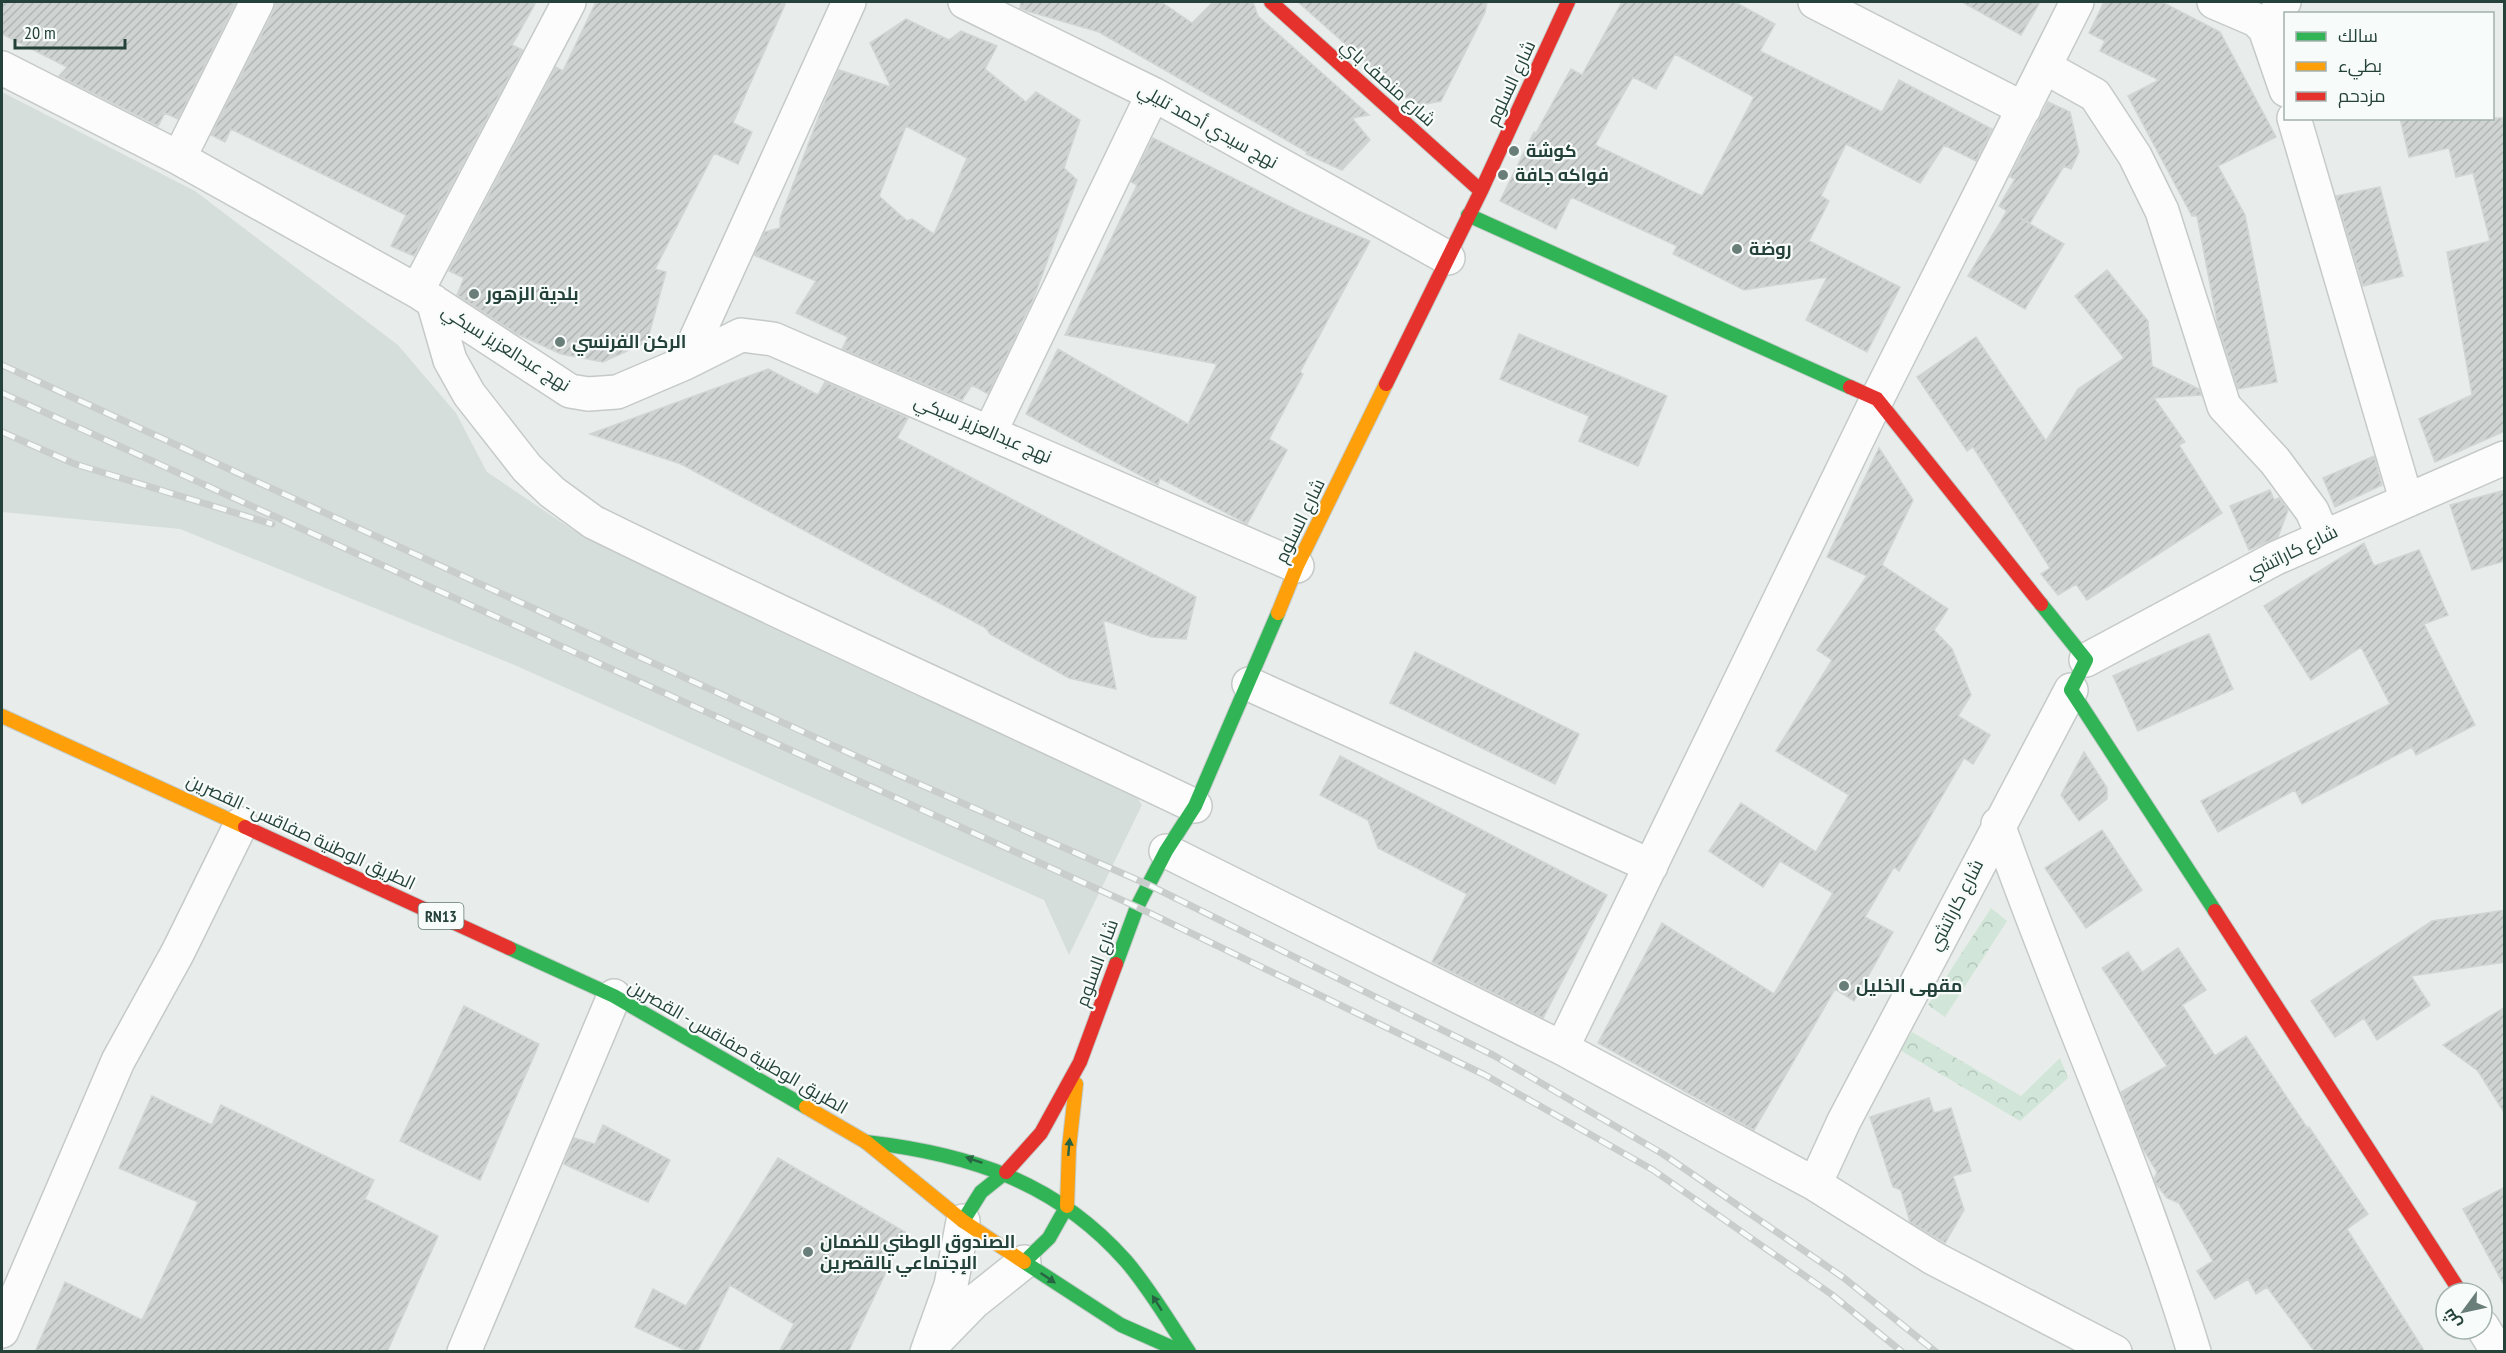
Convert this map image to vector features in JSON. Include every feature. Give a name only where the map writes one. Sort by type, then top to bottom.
[{"type":"street","points":[[179,158],[257,2]]},
{"type":"street","points":[[569,2],[425,296],[450,360],[469,394],[526,468],[572,508],[593,522],[772,610],[968,698],[1195,806]]},
{"type":"street","points":[[685,363],[849,2]]},
{"type":"street","name":"نهج سيدي أحمد تليلي","points":[[965,2],[1153,94],[1448,258]]},
{"type":"street","name":"شارع منصف باي","points":[[1271,2],[1481,191]]},
{"type":"street","name":"شارع السلوم","points":[[963,1221],[981,1192],[1006,1172],[1041,1133],[1080,1062],[1137,908],[1166,851],[1195,806],[1250,684],[1297,566],[1467,215],[1481,191],[1568,2]]},
{"type":"street","points":[[1815,2],[2024,109]]},
{"type":"street","points":[[1562,1048],[1877,399],[2077,2]]},
{"type":"street","points":[[2214,2],[2256,20],[2265,29],[2284,84]]},
{"type":"street","points":[[2265,29],[2284,2]]},
{"type":"street","points":[[2045,67],[2095,95],[2135,156],[2162,211],[2224,406],[2275,461],[2312,511],[2323,536]]},
{"type":"street","name":"نهج عبدالعزيز سبكي","points":[[2,68],[179,158],[425,296],[570,390],[588,394],[617,392],[685,363],[741,335],[757,335],[773,339],[1297,566]]},
{"type":"street","points":[[990,432],[1153,94]]},
{"type":"street","points":[[2295,120],[2406,499]]},
{"type":"street","points":[[1467,215],[1877,399],[2086,660],[2071,690],[2376,1156],[2454,1281]]},
{"type":"street","name":"شارع كاراتشي","points":[[2086,660],[2276,558],[2406,499],[2505,458]]},
{"type":"street","points":[[1250,684],[1651,866]]},
{"type":"street","name":"شارع كاراتشي","points":[[1815,1184],[1845,1121],[1998,824],[2071,690]]},
{"type":"street","name":"الطريق الوطنية صفاقس - القصرين","points":[[2,716],[614,996],[866,1143],[963,1221],[1121,1325],[1182,1352]]},
{"type":"street","points":[[2,1331],[118,1061],[178,952],[240,824]]},
{"type":"street","points":[[1998,824],[2028,910],[2090,1062],[2169,1270],[2194,1352]]},
{"type":"street","points":[[1166,851],[1562,1048],[1815,1184],[1933,1258],[2115,1352]]},
{"type":"street","points":[[464,1352],[614,996]]},
{"type":"street","name":"شارع السلوم","points":[[1067,1206],[1069,1149],[1080,1062]]},
{"type":"street","name":"الطريق الوطنية صفاقس - القصرين","points":[[866,1143],[914,1146],[960,1156],[1006,1172],[1067,1206],[1125,1260],[1150,1291],[1189,1352]]},
{"type":"street","points":[[928,1349],[974,1302],[1024,1262],[1049,1238],[1067,1206]]},
{"type":"street","points":[[928,1349],[951,1285],[963,1221]]},
{"type":"shaded area","points":[[2,92],[195,191],[398,345],[456,413],[487,472],[573,530],[1127,782],[1142,805],[1069,955],[1044,900],[512,664],[180,529],[2,512]]},
{"type":"green space","points":[[1991,908],[2007,921],[1945,1017],[1928,1005]]},
{"type":"green space","points":[[1912,1032],[2021,1096],[2060,1058],[2068,1078],[2020,1121],[1900,1050]]},
{"type":"building","points":[[2,2],[236,2],[178,119],[165,113],[158,126],[59,76],[67,67],[2,34]]},
{"type":"building","points":[[276,2],[536,2],[512,45],[523,50],[414,256],[391,246],[406,215],[231,129],[225,142],[211,135]]},
{"type":"building","points":[[596,2],[786,2],[733,123],[752,132],[738,164],[714,153],[655,269],[666,272],[647,342],[603,362],[561,354],[517,334],[457,295],[464,278],[449,271],[556,67],[563,71]]},
{"type":"building","points":[[1021,2],[1161,2],[1192,23],[1213,2],[1253,2],[1258,16],[1369,115],[1352,118],[1370,140],[1342,170],[1306,154],[1307,152],[1099,32],[1027,11],[1020,8]]},
{"type":"building","points":[[1298,2],[1487,2],[1485,12],[1441,101],[1415,106]]},
{"type":"building","points":[[1622,2],[1735,2],[1775,24],[1760,51],[1882,112],[1899,80],[1992,129],[1976,161],[1944,145],[1920,183],[1846,144],[1821,196],[1829,201],[1809,241],[1900,287],[1867,352],[1806,320],[1827,277],[1744,290],[1673,254],[1677,246],[1571,197],[1556,229],[1500,201],[1534,132],[1536,133],[1571,69],[1582,75]],"holes":[[[1675,54],[1754,97],[1702,196],[1595,145],[1633,77],[1656,89]]]},
{"type":"building","points":[[1962,2],[2040,2],[2021,35]]},
{"type":"building","points":[[2104,2],[2162,2],[2220,32],[2276,137],[2218,166],[2245,215],[2277,382],[2238,389],[2218,326],[2197,216],[2192,216],[2128,96],[2159,80],[2100,51],[2105,41],[2089,33]]},
{"type":"building","points":[[906,19],[949,40],[961,31],[997,46],[985,69],[1026,102],[1036,92],[1080,120],[1064,168],[1077,180],[1033,300],[1020,326],[1017,326],[1020,327],[988,394],[972,385],[962,400],[842,349],[848,337],[796,313],[816,281],[754,255],[765,232],[780,228],[780,219],[822,108],[839,70],[891,87],[870,43]],"holes":[[[906,126],[967,158],[934,234],[912,219],[907,221],[879,196]]]},
{"type":"building","points":[[2048,102],[2070,112],[2079,152],[2071,169],[2064,166],[2030,223],[2020,218],[2064,244],[2025,309],[1968,276],[2007,211],[1999,206],[2015,179],[2010,177]]},
{"type":"building","points":[[2505,118],[2505,431],[2435,462],[2419,419],[2472,395],[2447,252],[2490,241],[2473,173],[2456,177],[2449,148],[2409,157],[2400,120]]},
{"type":"building","points":[[1153,138],[1303,213],[1370,241],[1300,372],[1303,374],[1269,439],[1287,450],[1247,524],[1160,478],[1158,485],[1026,414],[1058,349],[1188,424],[1217,364],[1065,335],[1137,185],[1131,182]]},
{"type":"building","points":[[2380,187],[2403,276],[2363,286],[2336,196]]},
{"type":"building","points":[[2107,270],[2148,321],[2152,366],[2199,389],[2201,395],[2154,398],[2185,442],[2179,445],[2222,513],[2087,600],[2076,584],[2058,595],[2041,574],[2050,568],[1973,447],[1967,451],[1917,377],[1976,337],[2046,441],[2078,389],[2124,358],[2075,296]]},
{"type":"building","points":[[1519,334],[1667,396],[1638,466],[1579,441],[1589,416],[1500,379]]},
{"type":"building","points":[[768,369],[818,395],[825,382],[908,418],[897,438],[1196,597],[1186,639],[1152,637],[1103,620],[1116,689],[1069,678],[990,634],[986,628],[681,464],[590,434]]},
{"type":"building","points":[[1879,448],[1913,500],[1882,565],[1948,609],[1934,630],[1952,649],[1971,695],[1958,716],[1990,735],[1973,764],[1964,758],[1899,871],[1894,867],[1865,917],[1893,932],[1854,1001],[1835,989],[1754,1130],[1598,1043],[1662,923],[1774,994],[1833,893],[1780,861],[1763,887],[1709,851],[1741,803],[1816,852],[1849,795],[1776,751],[1832,660],[1817,650],[1867,576],[1827,557]]},
{"type":"building","points":[[2374,456],[2382,485],[2335,507],[2323,478]]},
{"type":"building","points":[[2270,490],[2274,500],[2279,498],[2288,510],[2278,537],[2249,550],[2230,506]]},
{"type":"building","points":[[2505,490],[2505,561],[2472,570],[2450,505]]},
{"type":"building","points":[[2364,543],[2374,566],[2419,550],[2448,615],[2424,624],[2475,725],[2416,755],[2412,747],[2302,804],[2295,790],[2218,832],[2201,801],[2390,704],[2361,647],[2311,680],[2264,606]]},
{"type":"building","points":[[2209,634],[2233,689],[2138,731],[2113,676]]},
{"type":"building","points":[[1415,652],[1579,734],[1555,784],[1390,703]]},
{"type":"building","points":[[2084,752],[2107,788],[2107,799],[2079,821],[2061,795]]},
{"type":"building","points":[[1340,756],[1607,895],[1543,1018],[1432,962],[1467,894],[1378,848],[1368,820],[1320,795]]},
{"type":"building","points":[[2102,830],[2142,890],[2086,928],[2045,868]]},
{"type":"building","points":[[2505,910],[2505,962],[2411,976],[2430,1005],[2377,1040],[2364,1018],[2335,1037],[2311,1001],[2432,921]]},
{"type":"building","points":[[2178,948],[2206,990],[2182,1005],[2215,1056],[2246,1036],[2368,1214],[2347,1229],[2425,1352],[2315,1352],[2267,1287],[2256,1294],[2248,1279],[2215,1299],[2197,1271],[2213,1261],[2179,1203],[2167,1198],[2157,1185],[2154,1179],[2157,1172],[2143,1149],[2121,1092],[2167,1066],[2102,968],[2128,952],[2142,972]]},
{"type":"building","points":[[464,1006],[539,1044],[480,1180],[400,1141]]},
{"type":"building","points":[[2505,1007],[2505,1114],[2478,1071],[2443,1045]]},
{"type":"building","points":[[152,1096],[212,1125],[221,1105],[374,1180],[365,1199],[438,1236],[387,1352],[35,1352],[65,1282],[142,1320],[198,1202],[119,1168]]},
{"type":"building","points":[[1929,1098],[1934,1113],[1951,1108],[1971,1171],[1953,1176],[1964,1210],[1945,1243],[1910,1222],[1901,1190],[1893,1187],[1870,1117]]},
{"type":"building","points":[[603,1125],[670,1160],[648,1202],[564,1164],[574,1138],[595,1144]]},
{"type":"building","name":"الصندوق الوطني للضمان الإجتماعي بالقصرين","points":[[778,1158],[905,1232],[848,1352],[779,1352],[794,1324],[730,1285],[697,1352],[689,1352],[635,1327],[653,1289],[686,1306]]},
{"type":"building","points":[[2505,1187],[2505,1287],[2463,1209]]},
{"type":"railway","points":[[2,365],[869,762],[1149,885],[1493,1055],[1663,1154],[1844,1278],[1936,1352]]},
{"type":"railway","points":[[2,393],[1137,907],[1485,1075],[1653,1170],[1831,1294],[1902,1352]]},
{"type":"railway","points":[[2,432],[75,464],[272,524]]},
{"type":"traffic: fast","points":[[1468,215],[1850,387]]},
{"type":"traffic: fast","points":[[2041,604],[2086,660],[2071,690],[2215,911]]},
{"type":"traffic: fast","points":[[1116,964],[1137,907],[1166,851],[1195,806],[1278,613]]},
{"type":"traffic: fast","points":[[509,948],[614,996],[806,1107]]},
{"type":"traffic: fast","points":[[866,1142],[940,1154],[975,1164],[1040,1191],[1070,1210],[1099,1233],[1126,1261],[1189,1352]]},
{"type":"traffic: fast","points":[[963,1221],[981,1192],[1006,1172]]},
{"type":"traffic: fast","points":[[1024,1262],[1049,1238],[1067,1206]]},
{"type":"traffic: fast","points":[[1024,1262],[1121,1325],[1182,1352]]},
{"type":"traffic: slow","points":[[1278,613],[1297,566],[1386,384]]},
{"type":"traffic: slow","points":[[2,716],[245,827]]},
{"type":"traffic: slow","points":[[1067,1206],[1069,1148],[1076,1084]]},
{"type":"traffic: slow","points":[[806,1107],[866,1142],[963,1221],[1024,1262]]},
{"type":"traffic: jam","points":[[1271,2],[1481,191]]},
{"type":"traffic: jam","points":[[1386,384],[1481,191],[1568,2]]},
{"type":"traffic: jam","points":[[1850,387],[1877,399],[2041,604]]},
{"type":"traffic: jam","points":[[245,827],[509,948]]},
{"type":"traffic: jam","points":[[2215,911],[2453,1281]]},
{"type":"traffic: jam","points":[[1006,1172],[1041,1133],[1080,1062],[1116,964]]},
{"type":"place","name":"كوشة","points":[[1514,151]]},
{"type":"place","name":"فواكه جافة","points":[[1503,175]]},
{"type":"place","name":"روضة","points":[[1737,249]]},
{"type":"place","name":"بلدية الزهور","points":[[474,294]]},
{"type":"place","name":"الركن الفرنسي","points":[[560,342]]},
{"type":"place","name":"مقهى الخليل","points":[[1844,986]]},
{"type":"place","name":"الصندوق الوطني للضمان الإجتماعي بالقصرين","points":[[808,1252]]}]
